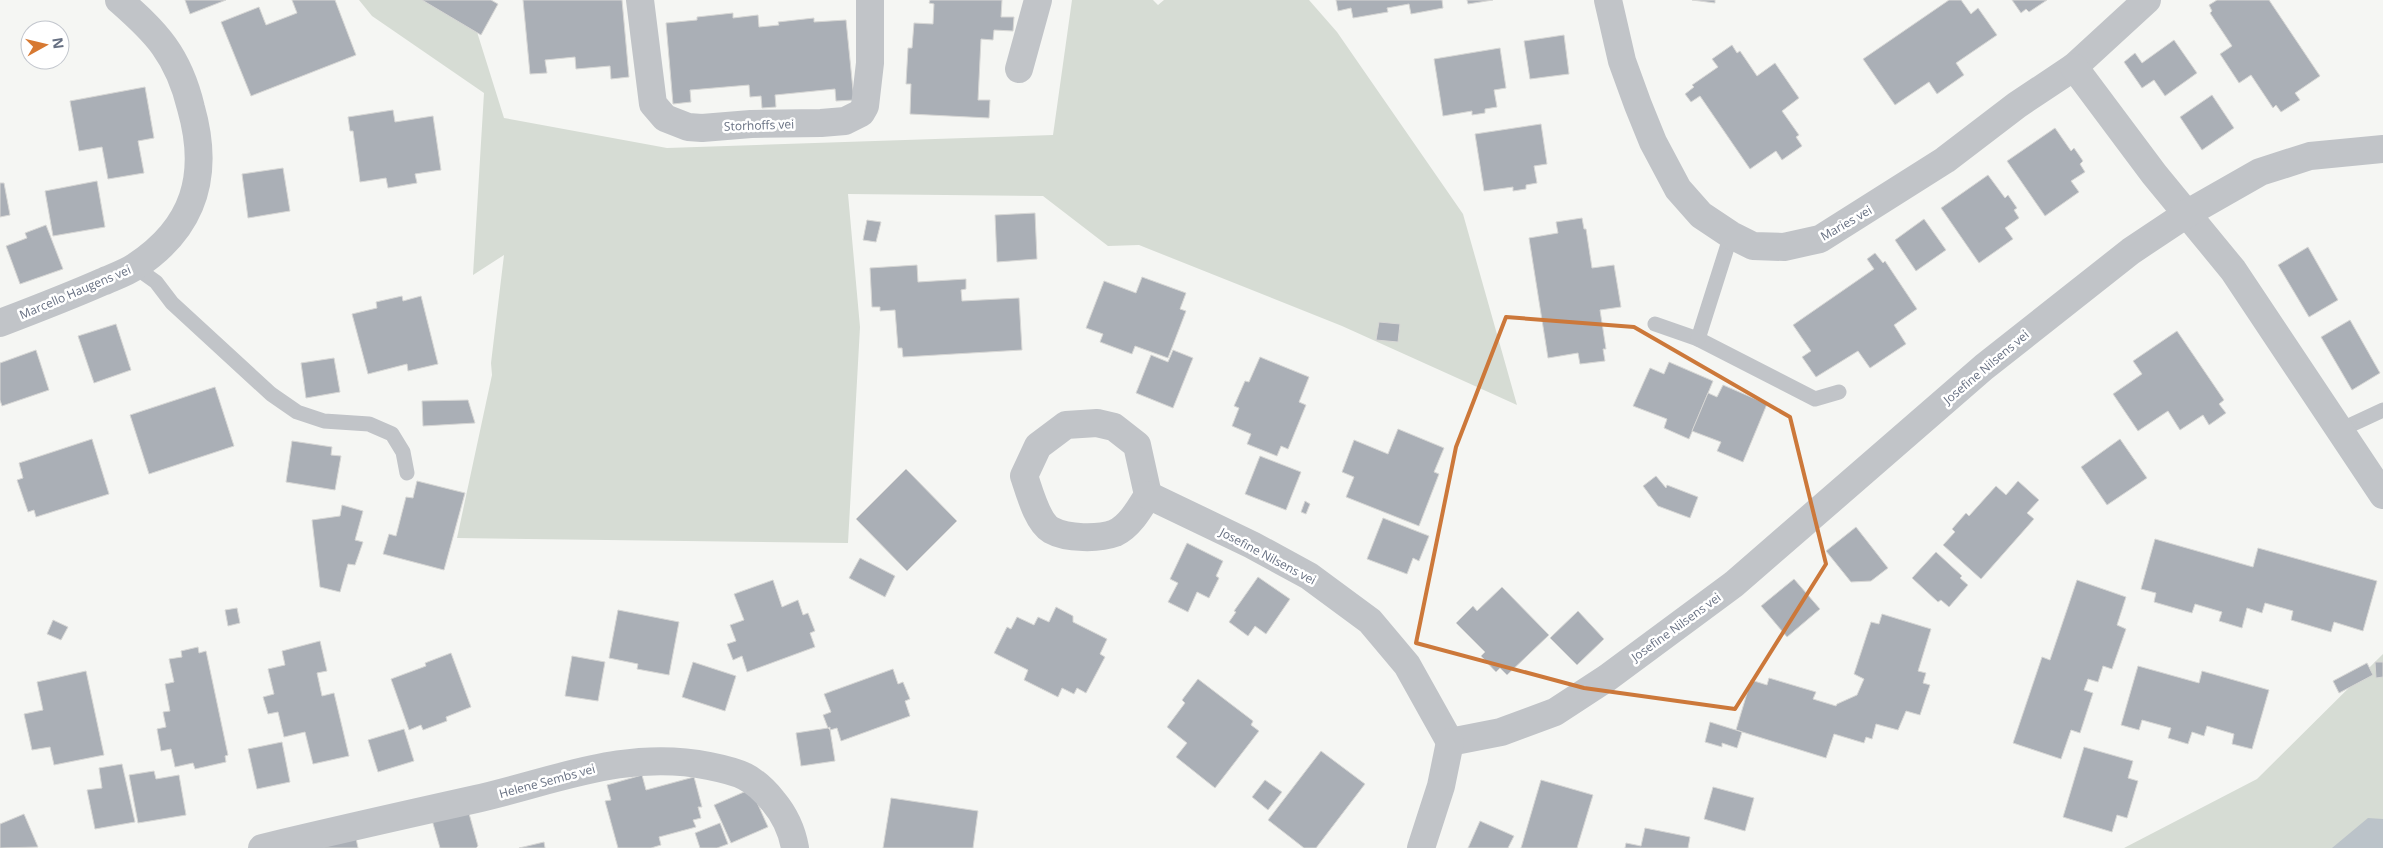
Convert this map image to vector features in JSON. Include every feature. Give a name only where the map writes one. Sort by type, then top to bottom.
[{"type":"street","name":"Marcello Haugens vei","points":[[0,323],[135,268],[160,248],[181,222],[196,190],[200,163],[196,126],[186,88],[164,46],[136,15],[119,0]]},
{"type":"street","name":"Storhoffs vei","points":[[640,0],[653,104],[665,118],[688,127],[702,128],[751,124],[821,123],[845,120],[861,113],[866,106],[870,63],[870,0]]},
{"type":"street","points":[[1019,69],[1038,0]]},
{"type":"street","name":"Maries vei","points":[[1608,0],[1622,61],[1653,142],[1678,189],[1701,215],[1731,235],[1753,246],[1784,248],[1820,239],[1945,160],[2017,105],[2074,67],[2147,0]]},
{"type":"street","points":[[2074,67],[2154,174],[2188,212],[2233,270],[2383,495]]},
{"type":"street","name":"Josefine Nilsens vei","points":[[1148,495],[1252,545],[1309,576],[1370,621],[1407,665],[1450,742],[1501,732],[1555,712],[1607,678],[1734,584],[1984,367],[2131,251],[2188,212],[2260,172],[2310,156],[2383,149]]},
{"type":"street","points":[[1066,424],[1096,424],[1114,427],[1137,445],[1148,495],[1135,516],[1116,532],[1082,538],[1050,530],[1034,507],[1024,476],[1038,446],[1066,424]]},
{"type":"street","points":[[1421,848],[1441,786],[1450,742]]},
{"type":"street","name":"Helene Sembs vei","points":[[262,848],[491,796],[570,773],[617,764],[657,760],[692,762],[748,776],[781,810],[793,838],[795,848]]},
{"type":"lane","points":[[1698,339],[1731,235]]},
{"type":"lane","points":[[135,268],[156,282],[180,310],[271,394],[297,412],[324,421],[369,424],[392,434],[403,452],[407,473]]},
{"type":"lane","points":[[1655,324],[1698,339],[1815,399],[1839,392]]},
{"type":"lane","points":[[2340,430],[2383,410]]},
{"type":"highlighted area","points":[[1506,317],[1634,327],[1790,417],[1826,564],[1735,709],[1584,688],[1416,643],[1456,447]]},
{"type":"shaded area","points":[[359,0],[467,0],[504,118],[667,148],[1053,135],[1072,0],[1153,0],[1158,5],[1164,0],[1309,0],[1337,32],[1463,214],[1517,405],[1342,326],[1139,245],[1108,246],[1043,196],[848,194],[860,327],[848,543],[457,538],[492,375],[491,363],[504,255],[473,275],[484,93],[372,16]]},
{"type":"shaded area","points":[[2383,654],[2383,848],[2124,848],[2257,779]]},
{"type":"shaded area","points":[[2368,818],[2383,819],[2383,848],[2332,848]]},
{"type":"building","points":[[185,0],[226,0],[190,14]]},
{"type":"building","points":[[292,0],[335,0],[356,55],[251,96],[221,22],[259,7],[266,25],[297,13]]},
{"type":"building","points":[[422,0],[491,0],[498,4],[481,35]]},
{"type":"building","points":[[523,0],[622,0],[629,77],[611,79],[610,66],[576,69],[575,57],[545,60],[547,73],[530,74]]},
{"type":"building","points":[[930,0],[1002,0],[1001,17],[1014,17],[1013,31],[994,30],[993,40],[981,39],[978,100],[990,100],[989,118],[910,114],[911,84],[906,84],[908,48],[912,48],[914,23],[933,24],[934,4],[929,3]]},
{"type":"building","points":[[1336,0],[1442,0],[1443,8],[1411,14],[1409,4],[1387,8],[1388,12],[1353,18],[1351,8],[1338,11]]},
{"type":"building","points":[[1467,0],[1493,0],[1468,4]]},
{"type":"building","points":[[1692,0],[1715,0],[1715,3]]},
{"type":"building","points":[[1949,0],[1961,0],[1971,14],[1978,8],[1997,35],[1956,63],[1964,75],[1937,94],[1929,82],[1895,105],[1863,59]]},
{"type":"building","points":[[2012,0],[2047,0],[2029,12],[2026,9],[2021,13]]},
{"type":"building","points":[[2217,0],[2269,0],[2320,76],[2295,93],[2300,100],[2281,112],[2276,105],[2273,108],[2251,75],[2239,83],[2220,54],[2232,46],[2210,13],[2212,11],[2209,5]]},
{"type":"building","points":[[733,13],[733,18],[758,15],[759,27],[779,25],[778,22],[814,18],[814,22],[846,20],[854,100],[836,101],[835,89],[775,95],[776,107],[762,108],[761,96],[750,97],[749,85],[690,90],[691,102],[673,104],[666,23],[697,20],[697,17]]},
{"type":"building","points":[[1564,35],[1569,74],[1530,79],[1524,41]]},
{"type":"building","points":[[2174,40],[2197,73],[2165,96],[2154,80],[2142,88],[2124,62],[2135,53],[2142,63]]},
{"type":"building","points":[[1732,45],[1737,53],[1740,51],[1757,76],[1775,63],[1799,98],[1782,111],[1799,135],[1796,137],[1802,146],[1782,160],[1776,151],[1750,169],[1700,96],[1691,102],[1685,94],[1694,87],[1692,85],[1718,67],[1712,59]]},
{"type":"building","points":[[1500,48],[1506,88],[1494,90],[1497,107],[1485,109],[1485,113],[1472,115],[1472,111],[1443,116],[1434,59]]},
{"type":"building","points":[[145,87],[154,138],[138,141],[144,173],[108,179],[102,147],[79,151],[70,101]]},
{"type":"building","points":[[2212,95],[2234,128],[2202,150],[2180,117]]},
{"type":"building","points":[[393,110],[395,122],[433,116],[441,170],[415,174],[417,183],[388,188],[386,178],[360,182],[353,131],[350,131],[348,117]]},
{"type":"building","points":[[1541,124],[1547,164],[1534,166],[1537,183],[1526,185],[1526,189],[1513,191],[1513,187],[1484,191],[1475,134]]},
{"type":"building","points":[[2055,128],[2071,151],[2074,148],[2083,161],[2080,164],[2085,172],[2071,181],[2079,192],[2045,216],[2007,161]]},
{"type":"building","points":[[283,168],[290,211],[248,218],[242,174]]},
{"type":"building","points":[[1988,175],[2005,198],[2008,195],[2017,208],[2014,210],[2019,218],[2005,228],[2013,239],[1979,263],[1941,208]]},
{"type":"building","points":[[97,181],[105,227],[53,236],[45,191]]},
{"type":"building","points":[[0,183],[4,183],[10,215],[0,217]]},
{"type":"building","points":[[1035,213],[1037,259],[997,262],[995,215]]},
{"type":"building","points":[[1582,218],[1584,229],[1586,229],[1592,268],[1614,265],[1621,307],[1600,310],[1606,349],[1603,349],[1605,361],[1580,364],[1578,353],[1548,358],[1529,238],[1558,233],[1556,222]]},
{"type":"building","points":[[1924,219],[1946,250],[1916,271],[1895,240]]},
{"type":"building","points":[[867,220],[881,222],[876,242],[863,240]]},
{"type":"building","points":[[46,225],[63,269],[20,284],[6,246],[27,238],[25,233]]},
{"type":"building","points":[[2308,247],[2338,300],[2309,317],[2278,265]]},
{"type":"building","points":[[1875,253],[1883,263],[1885,261],[1917,309],[1894,325],[1906,344],[1870,368],[1858,351],[1816,377],[1802,357],[1811,351],[1793,325],[1874,269],[1867,259]]},
{"type":"building","points":[[917,265],[918,282],[966,279],[966,289],[961,290],[962,301],[1019,298],[1022,350],[903,357],[902,348],[898,348],[895,310],[880,311],[880,307],[872,307],[870,268]]},
{"type":"building","points":[[1142,277],[1186,293],[1180,309],[1186,311],[1168,358],[1135,346],[1132,354],[1100,342],[1103,334],[1086,328],[1104,281],[1136,293]]},
{"type":"building","points":[[402,296],[403,301],[421,296],[438,364],[408,371],[407,364],[368,374],[352,314],[377,308],[376,302]]},
{"type":"building","points":[[2350,320],[2380,373],[2352,390],[2321,337]]},
{"type":"building","points":[[1379,322],[1400,324],[1398,342],[1376,340]]},
{"type":"building","points":[[116,324],[131,370],[94,383],[78,336]]},
{"type":"building","points":[[2177,331],[2224,400],[2219,404],[2226,413],[2209,425],[2203,415],[2180,430],[2168,411],[2138,431],[2113,394],[2142,374],[2133,361]]},
{"type":"building","points":[[36,350],[49,390],[2,406],[0,400],[0,363]]},
{"type":"building","points":[[1173,350],[1193,358],[1173,408],[1136,393],[1151,355],[1168,362]]},
{"type":"building","points":[[1260,357],[1309,377],[1299,402],[1306,405],[1288,449],[1281,446],[1277,456],[1247,444],[1251,434],[1232,426],[1239,408],[1234,406],[1245,381],[1249,382]]},
{"type":"building","points":[[334,358],[340,392],[306,398],[301,363]]},
{"type":"building","points":[[1669,362],[1713,381],[1689,439],[1664,428],[1667,419],[1633,406],[1650,368],[1664,374]]},
{"type":"building","points":[[1723,385],[1767,404],[1743,462],[1717,451],[1721,442],[1692,431],[1708,393],[1717,397]]},
{"type":"building","points":[[215,387],[234,446],[149,474],[130,415]]},
{"type":"building","points":[[468,400],[475,423],[423,426],[422,401]]},
{"type":"building","points":[[1398,429],[1444,448],[1434,472],[1439,474],[1419,526],[1346,497],[1354,477],[1342,472],[1354,440],[1388,454]]},
{"type":"building","points":[[92,439],[109,494],[36,517],[34,510],[28,512],[17,480],[23,478],[19,463]]},
{"type":"building","points":[[2120,439],[2147,478],[2107,505],[2081,467]]},
{"type":"building","points":[[292,441],[332,447],[331,455],[341,456],[335,490],[286,482]]},
{"type":"building","points":[[1260,456],[1301,472],[1286,510],[1245,494]]},
{"type":"building","points":[[906,469],[957,521],[907,571],[856,519]]},
{"type":"building","points":[[1656,476],[1666,488],[1667,485],[1698,497],[1690,518],[1658,506],[1643,486]]},
{"type":"building","points":[[417,481],[465,493],[444,570],[383,554],[389,534],[396,536],[406,497],[413,498]]},
{"type":"building","points":[[2018,481],[2039,500],[2027,513],[2034,519],[1981,579],[1943,545],[1955,532],[1952,529],[1966,513],[1969,516],[1996,486],[2006,495]]},
{"type":"building","points":[[1305,501],[1310,504],[1306,514],[1301,512]]},
{"type":"building","points":[[342,505],[363,511],[355,540],[363,542],[355,565],[348,564],[340,592],[320,587],[312,520],[340,516]]},
{"type":"building","points":[[1383,518],[1429,536],[1419,561],[1413,558],[1407,574],[1367,559]]},
{"type":"building","points":[[1856,527],[1888,568],[1871,581],[1851,582],[1826,551]]},
{"type":"building","points":[[2155,539],[2253,567],[2258,548],[2377,581],[2363,631],[2334,622],[2331,632],[2291,620],[2293,611],[2265,603],[2262,613],[2247,608],[2242,628],[2219,621],[2222,612],[2195,604],[2192,613],[2154,602],[2156,593],[2141,589]]},
{"type":"building","points":[[1187,543],[1223,561],[1216,576],[1219,578],[1209,598],[1197,592],[1188,612],[1168,602],[1178,583],[1170,579]]},
{"type":"building","points":[[1936,552],[1962,576],[1960,578],[1968,585],[1949,607],[1941,600],[1938,602],[1912,578]]},
{"type":"building","points":[[860,558],[895,576],[885,597],[849,578]]},
{"type":"building","points":[[1258,577],[1290,599],[1266,634],[1255,626],[1248,636],[1229,622],[1236,612],[1234,611]]},
{"type":"building","points":[[1794,579],[1820,609],[1787,637],[1761,606]]},
{"type":"building","points":[[773,580],[782,607],[798,600],[803,615],[808,613],[815,631],[810,633],[815,647],[747,672],[742,656],[733,660],[727,644],[736,641],[730,625],[744,620],[734,594]]},
{"type":"building","points":[[2077,580],[2126,597],[2117,625],[2126,629],[2112,669],[2103,666],[2098,682],[2088,679],[2084,690],[2093,693],[2080,733],[2071,730],[2061,759],[2013,743],[2042,657],[2050,660]]},
{"type":"building","points":[[1502,587],[1549,635],[1507,675],[1500,668],[1496,672],[1481,656],[1485,652],[1456,623],[1473,606],[1477,611]]},
{"type":"building","points":[[1056,607],[1073,616],[1073,622],[1107,639],[1100,654],[1105,657],[1086,693],[1077,688],[1074,694],[1062,688],[1058,697],[1024,680],[1028,670],[994,653],[1007,627],[1011,629],[1017,617],[1034,625],[1038,617],[1049,622]]},
{"type":"building","points":[[237,608],[240,623],[228,626],[225,610]]},
{"type":"building","points":[[618,610],[679,622],[669,675],[637,669],[638,664],[609,658]]},
{"type":"building","points":[[1578,611],[1604,639],[1577,665],[1550,638]]},
{"type":"building","points":[[1882,614],[1931,629],[1918,671],[1926,673],[1923,683],[1930,685],[1920,715],[1906,711],[1898,730],[1876,724],[1872,739],[1866,737],[1864,743],[1834,734],[1826,758],[1736,730],[1751,680],[1767,685],[1769,678],[1816,692],[1813,699],[1836,706],[1857,695],[1864,679],[1854,674],[1871,622],[1879,624]]},
{"type":"building","points":[[53,620],[68,627],[61,640],[47,634]]},
{"type":"building","points":[[320,641],[327,671],[317,673],[322,696],[334,693],[349,756],[313,764],[305,732],[284,737],[278,712],[268,714],[263,697],[274,694],[268,669],[285,665],[282,651]]},
{"type":"building","points":[[198,647],[199,653],[206,651],[228,755],[225,756],[226,762],[195,769],[193,763],[175,767],[171,749],[161,751],[157,729],[166,727],[163,712],[170,711],[165,684],[174,682],[169,659],[182,657],[181,651]]},
{"type":"building","points":[[451,653],[471,707],[446,717],[447,721],[423,730],[421,725],[409,730],[391,679],[426,666],[425,663]]},
{"type":"building","points":[[572,656],[605,662],[598,701],[565,696]]},
{"type":"building","points":[[693,662],[736,676],[725,711],[682,697]]},
{"type":"building","points":[[2375,662],[2383,662],[2383,677],[2376,678]]},
{"type":"building","points":[[2367,663],[2373,675],[2339,693],[2333,681]]},
{"type":"building","points":[[2138,666],[2199,683],[2202,671],[2269,690],[2252,749],[2232,744],[2234,734],[2207,726],[2204,736],[2192,732],[2188,744],[2168,738],[2171,728],[2142,720],[2139,730],[2121,725]]},
{"type":"building","points":[[893,669],[898,684],[903,682],[910,699],[905,701],[910,716],[841,741],[837,728],[830,730],[823,715],[831,712],[824,694]]},
{"type":"building","points":[[86,671],[104,755],[54,765],[50,747],[32,750],[24,714],[43,710],[37,682]]},
{"type":"building","points":[[1198,679],[1253,721],[1251,725],[1259,731],[1215,788],[1176,757],[1187,743],[1167,727],[1185,703],[1182,700]]},
{"type":"building","points":[[1710,722],[1742,732],[1737,748],[1722,743],[1722,747],[1705,742]]},
{"type":"building","points":[[828,728],[830,730],[835,761],[801,766],[796,733]]},
{"type":"building","points":[[404,729],[414,761],[378,772],[368,740]]},
{"type":"building","points":[[282,742],[290,782],[257,789],[248,749]]},
{"type":"building","points":[[2084,747],[2133,761],[2128,778],[2138,781],[2127,818],[2117,815],[2112,832],[2063,817]]},
{"type":"building","points":[[1321,751],[1365,784],[1316,848],[1304,848],[1268,820]]},
{"type":"building","points":[[122,764],[135,822],[95,829],[87,790],[102,788],[99,768]]},
{"type":"building","points":[[154,771],[156,779],[179,775],[186,815],[138,823],[129,775]]},
{"type":"building","points":[[642,775],[646,790],[694,777],[702,807],[698,807],[701,818],[693,820],[696,827],[659,837],[661,845],[651,848],[618,848],[605,801],[611,800],[607,785]]},
{"type":"building","points":[[1265,780],[1282,792],[1268,810],[1252,797]]},
{"type":"building","points":[[1541,780],[1593,795],[1577,848],[1521,848]]},
{"type":"building","points":[[1713,787],[1754,798],[1745,831],[1704,819]]},
{"type":"building","points":[[751,789],[768,827],[731,843],[714,805]]},
{"type":"building","points":[[891,798],[978,811],[973,848],[883,848]]},
{"type":"building","points":[[468,810],[478,846],[476,848],[440,848],[432,820]]},
{"type":"building","points":[[24,814],[38,847],[0,848],[0,824]]},
{"type":"building","points":[[1480,821],[1514,836],[1508,848],[1468,848]]},
{"type":"building","points":[[720,823],[728,844],[717,848],[700,848],[695,833]]},
{"type":"building","points":[[1645,828],[1690,837],[1688,848],[1625,848],[1626,843],[1641,846]]},
{"type":"building","points":[[356,838],[358,848],[320,848]]},
{"type":"building","points":[[544,842],[545,848],[519,848]]}]
